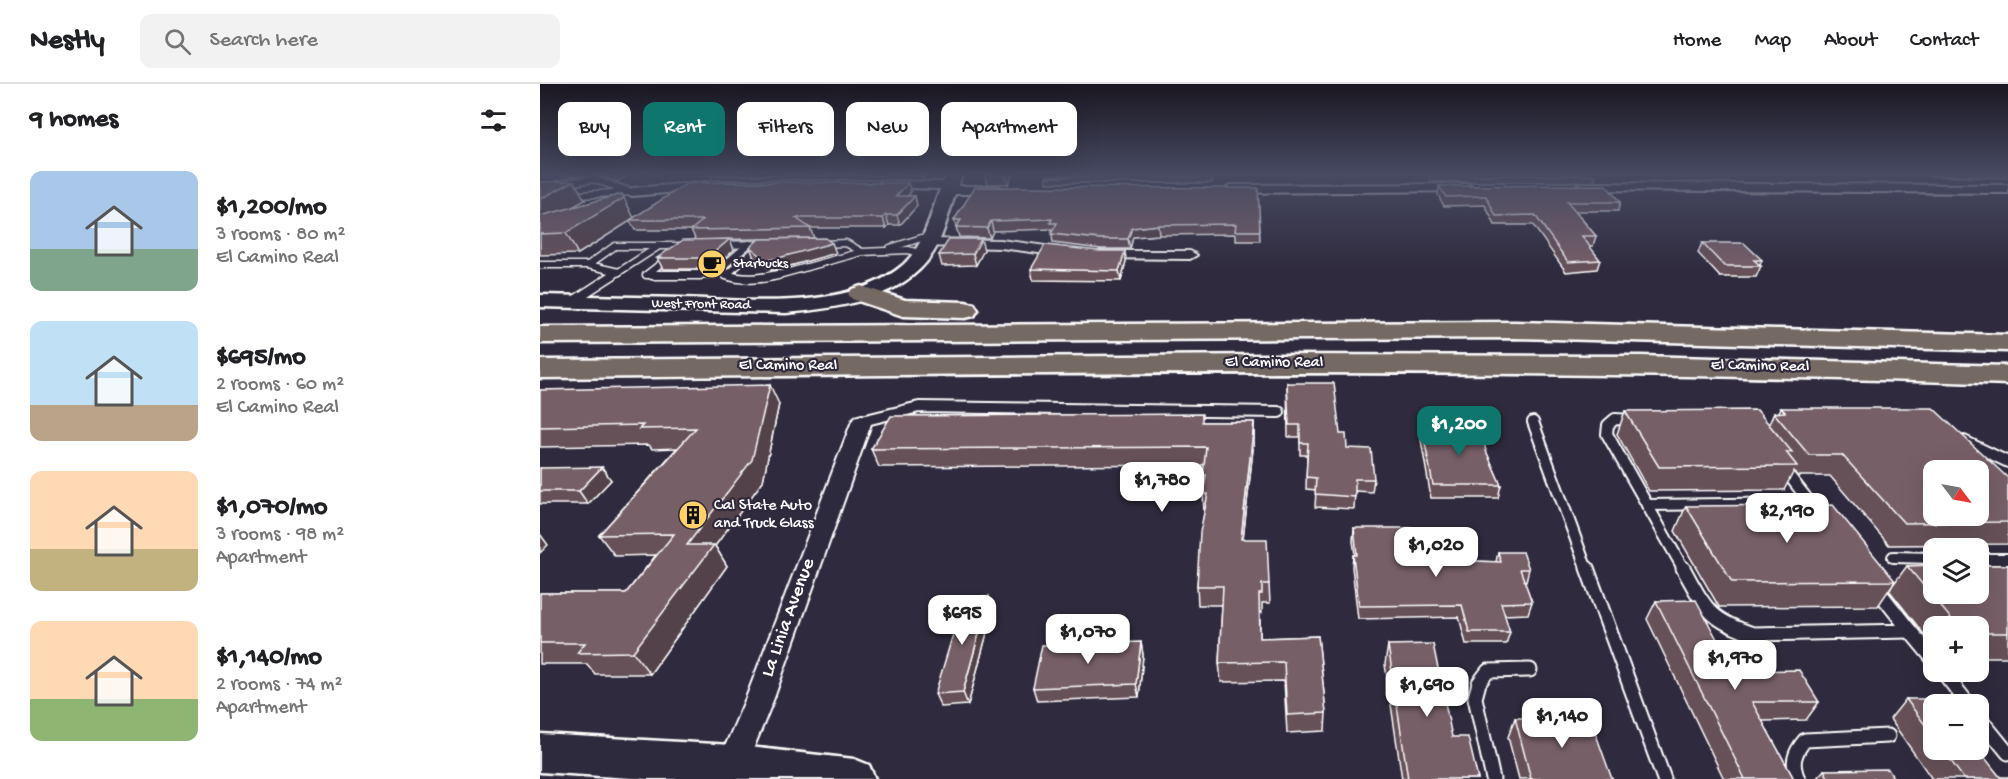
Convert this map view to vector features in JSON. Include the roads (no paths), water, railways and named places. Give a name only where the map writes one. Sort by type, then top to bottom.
[{"type":"highway","points":[[861,294],[903,308],[922,310],[1228,314],[1515,330]]},
{"type":"highway","name":"El Camino Real","points":[[540,335],[1515,330],[2008,343]]},
{"type":"highway","name":"El Camino Real","points":[[540,369],[796,365],[1531,363],[1803,368],[2008,375]]},
{"type":"street","points":[[941,207],[927,244],[1001,244],[1101,255],[1190,255]]},
{"type":"street","name":"West Front Road","points":[[540,302],[786,307],[814,305],[861,294],[897,277],[927,244]]},
{"type":"street","name":"La Linia Avenue","points":[[729,772],[760,698],[862,421]]},
{"type":"street","points":[[540,753],[729,772],[854,779]]},
{"type":"lane","points":[[814,244],[846,243],[862,252]]},
{"type":"lane","points":[[685,246],[646,275],[714,274],[748,244]]},
{"type":"lane","points":[[762,244],[726,275],[732,280],[762,279],[862,252],[908,250],[927,244]]},
{"type":"lane","points":[[706,245],[772,244]]},
{"type":"lane","points":[[879,251],[927,244]]},
{"type":"lane","points":[[588,265],[615,246],[695,245]]},
{"type":"lane","points":[[572,302],[660,246]]},
{"type":"lane","points":[[540,265],[588,265],[619,272]]},
{"type":"lane","points":[[862,421],[919,407],[1279,412]]},
{"type":"lane","points":[[1639,420],[1616,419],[1608,425],[1607,434],[1708,612],[1730,627],[1753,634],[1910,631]]},
{"type":"lane","points":[[1533,422],[1664,779]]},
{"type":"lane","points":[[1954,437],[2008,462]]},
{"type":"lane","points":[[1775,458],[1825,522]]},
{"type":"lane","points":[[1647,505],[1810,503]]},
{"type":"lane","points":[[1893,557],[1923,558]]},
{"type":"lane","points":[[1989,559],[2008,559]]},
{"type":"lane","points":[[1868,576],[1923,647]]},
{"type":"lane","points":[[1492,779],[1475,698],[1479,683],[1488,671],[1530,669]]},
{"type":"lane","points":[[1951,682],[1961,694]]},
{"type":"lane","points":[[1989,730],[2008,753]]},
{"type":"lane","points":[[1798,779],[1793,769],[1794,752],[1805,740],[1888,736]]},
{"type":"place","name":"Starbucks","points":[[712,264]]},
{"type":"place","name":"Cal State Auto and Truck Glass","points":[[693,515]]}]
